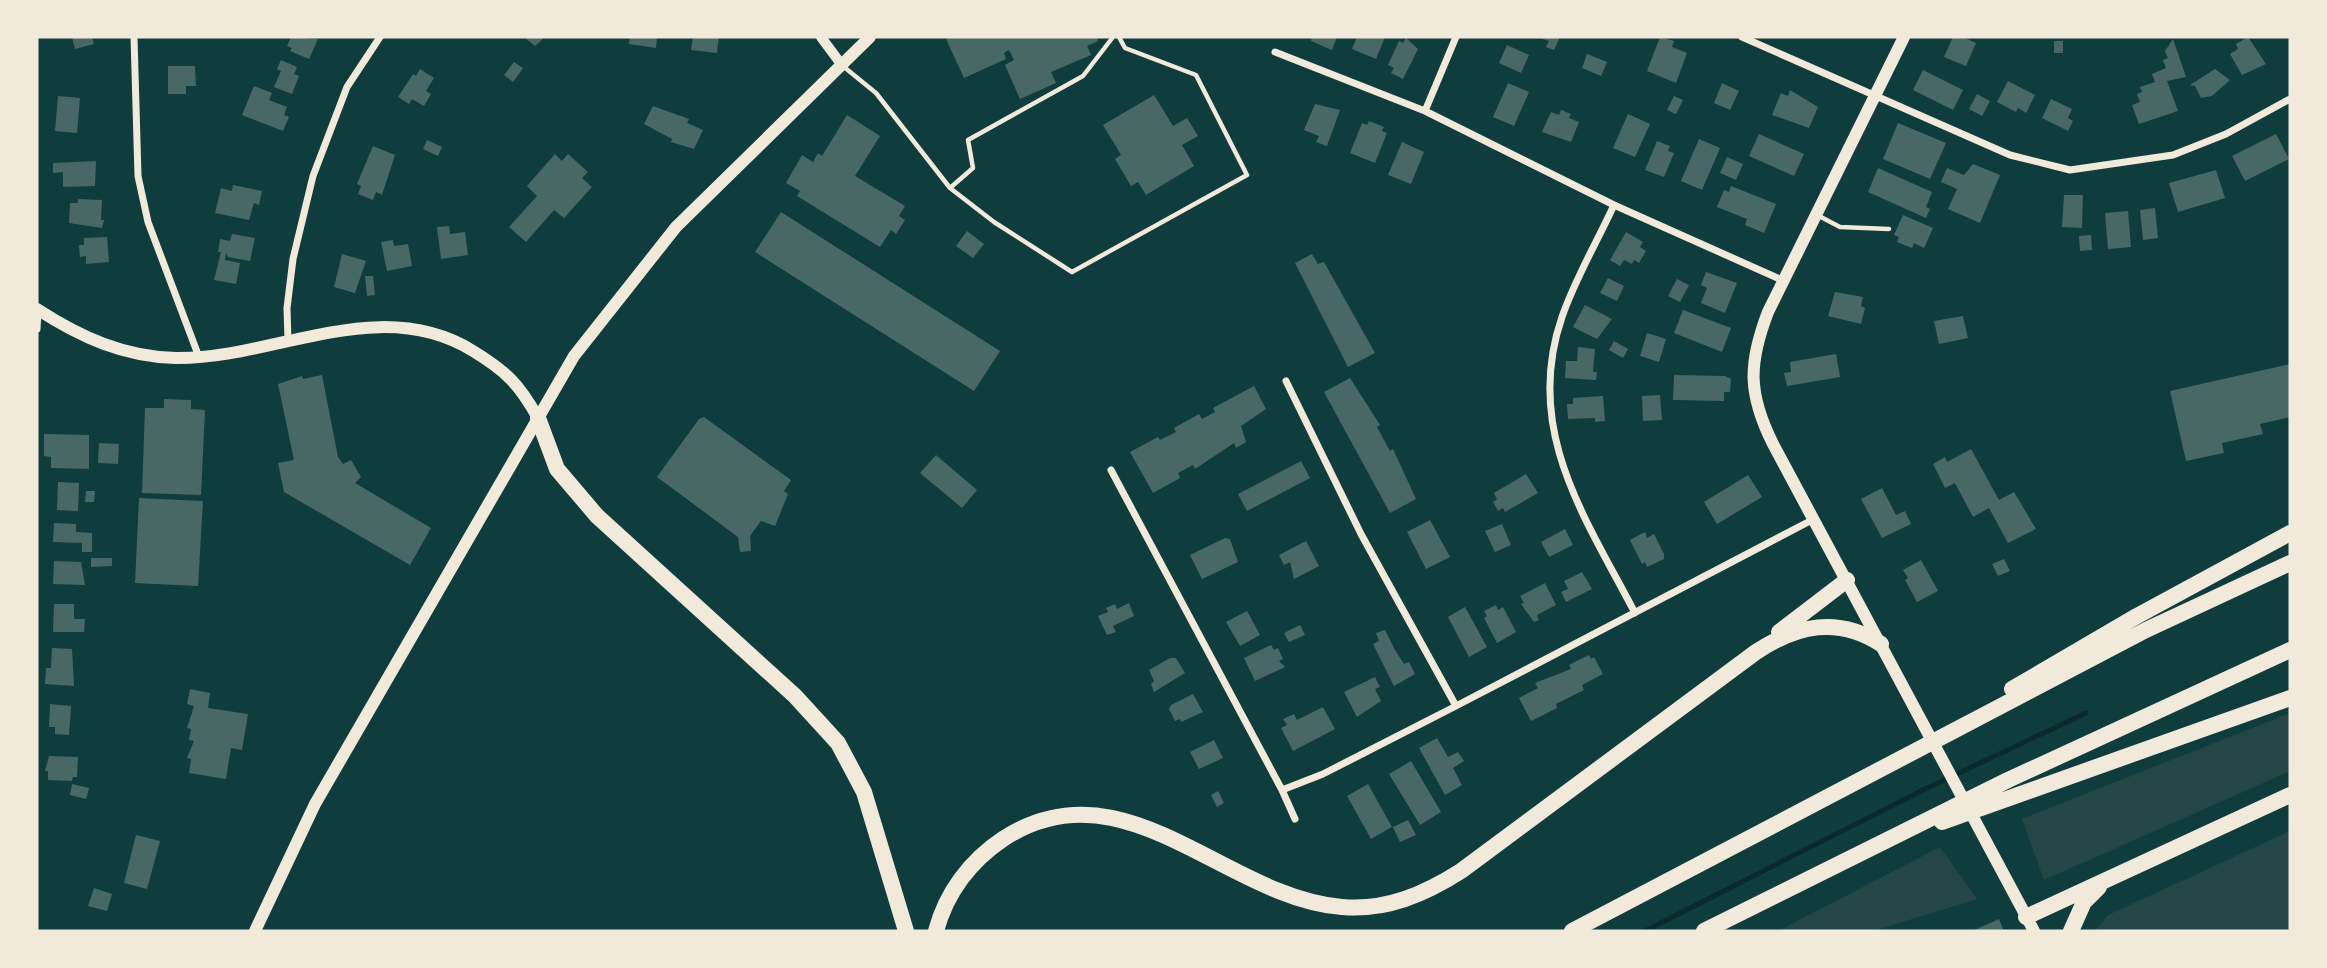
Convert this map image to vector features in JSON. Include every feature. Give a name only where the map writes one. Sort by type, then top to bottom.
[{"type":"highway","points":[[538,418],[557,468],[597,516],[794,696],[838,743],[864,792],[906,931]]},
{"type":"highway","points":[[1846,787],[2137,615],[2290,533]]},
{"type":"highway","points":[[1570,931],[2205,600],[2290,563]]},
{"type":"highway","points":[[936,931],[956,886],[970,867],[990,848],[1036,823],[1086,814],[1137,824],[1266,885],[1316,903],[1367,907],[1415,897],[1461,871],[1756,652],[1847,580]]},
{"type":"highway","points":[[1756,652],[1786,634],[1820,625],[1854,630],[1881,643]]},
{"type":"highway","points":[[1704,931],[1857,854],[2290,649]]},
{"type":"highway","points":[[2095,740],[2290,662]]},
{"type":"highway","points":[[1857,854],[2290,698]]},
{"type":"highway","points":[[2030,924],[2110,878],[2290,796]]},
{"type":"highway","points":[[2071,931],[2084,902],[2110,878]]},
{"type":"main road","points":[[255,931],[315,804],[574,356],[653,253],[713,188],[870,37]]},
{"type":"main road","points":[[1905,37],[1782,281],[1758,341],[1753,364],[1753,389],[1766,430],[2030,924]]},
{"type":"main road","points":[[37,310],[88,339],[124,352],[199,357],[362,327],[396,326],[429,331],[468,348],[511,376],[538,418]]},
{"type":"street","points":[[134,37],[138,176],[148,222],[199,357]]},
{"type":"street","points":[[288,341],[287,308],[293,259],[313,176],[347,88],[380,37]]},
{"type":"street","points":[[821,37],[841,64]]},
{"type":"street","points":[[1425,111],[1457,37]]},
{"type":"street","points":[[1742,37],[2010,155],[2070,170],[2173,155],[2226,134],[2290,99]]},
{"type":"street","points":[[1275,52],[1425,111],[1614,205],[1782,281]]},
{"type":"street","points":[[1614,205],[1561,317],[1550,374],[1552,435],[1569,486],[1635,613]]},
{"type":"street","points":[[37,310],[37,329]]},
{"type":"street","points":[[1286,381],[1361,534],[1456,706]]},
{"type":"street","points":[[1111,470],[1295,819]]},
{"type":"street","points":[[1282,790],[1323,774],[1814,520]]},
{"type":"lane","points":[[950,188],[973,168],[968,140],[1083,76],[1113,37]]},
{"type":"lane","points":[[841,64],[876,93],[950,188],[994,222],[1072,272],[1247,175],[1196,75],[1125,48],[1119,37]]},
{"type":"lane","points":[[1816,214],[1840,227],[1889,229]]},
{"type":"shaded area","points":[[2290,713],[2290,771],[2044,880],[2022,819]]},
{"type":"shaded area","points":[[2290,831],[2290,931],[2095,931],[2108,915]]},
{"type":"shaded area","points":[[1940,847],[1977,899],[1873,931],[1778,931]]},
{"type":"building","points":[[72,37],[92,37],[94,44],[75,49]]},
{"type":"building","points":[[291,37],[318,39],[309,59],[290,51],[292,48],[287,46]]},
{"type":"building","points":[[524,37],[541,37],[543,39],[535,46]]},
{"type":"building","points":[[630,37],[657,37],[656,48],[629,44]]},
{"type":"building","points":[[693,37],[719,37],[717,53],[691,50]]},
{"type":"building","points":[[1097,37],[1098,41],[1087,46],[1091,55],[1051,72],[1056,83],[1020,99],[1005,65],[1014,60],[1009,50],[1004,53],[1006,59],[964,78],[946,39]]},
{"type":"building","points":[[1312,37],[1337,37],[1332,50],[1311,41]]},
{"type":"building","points":[[1357,37],[1385,37],[1376,59],[1352,49]]},
{"type":"building","points":[[1537,37],[1560,37],[1554,50],[1546,47],[1549,41]]},
{"type":"building","points":[[1660,37],[1674,41],[1672,47],[1687,53],[1676,83],[1647,71]]},
{"type":"building","points":[[1953,37],[1963,37],[1976,43],[1966,66],[1944,57]]},
{"type":"building","points":[[2248,37],[2266,64],[2242,75],[2230,54],[2238,49],[2236,44]]},
{"type":"building","points":[[1406,38],[1418,49],[1403,79],[1391,73],[1394,68],[1388,65],[1399,41],[1403,43]]},
{"type":"building","points":[[2173,39],[2186,77],[2167,81],[2178,111],[2139,124],[2132,105],[2140,102],[2137,94],[2142,92],[2140,87],[2155,82],[2152,74],[2166,68],[2163,60],[2168,58],[2165,51]]},
{"type":"building","points":[[2054,41],[2063,41],[2063,53],[2054,53]]},
{"type":"building","points":[[1507,45],[1529,55],[1521,73],[1499,63]]},
{"type":"building","points":[[1587,54],[1607,62],[1601,76],[1582,68]]},
{"type":"building","points":[[281,60],[297,67],[294,74],[299,76],[292,94],[274,87],[281,71],[277,69]]},
{"type":"building","points":[[514,62],[523,68],[513,82],[504,75]]},
{"type":"building","points":[[168,66],[195,66],[196,86],[186,86],[186,94],[168,94]]},
{"type":"building","points":[[420,69],[434,78],[426,91],[431,94],[424,106],[412,99],[409,104],[398,97],[413,74],[416,76]]},
{"type":"building","points":[[2215,69],[2230,80],[2212,96],[2201,98],[2195,86],[2190,85]]},
{"type":"building","points":[[1923,70],[1963,90],[1953,110],[1913,90]]},
{"type":"building","points":[[2008,81],[2035,95],[2026,113],[2018,108],[2016,112],[1997,102]]},
{"type":"building","points":[[1508,83],[1529,92],[1514,126],[1493,117]]},
{"type":"building","points":[[1722,83],[1739,91],[1730,110],[1714,103]]},
{"type":"building","points":[[254,86],[272,93],[269,100],[287,107],[284,115],[289,117],[283,131],[242,115]]},
{"type":"building","points":[[1790,90],[1818,107],[1809,128],[1772,115],[1781,93],[1788,96]]},
{"type":"building","points":[[1977,94],[1990,101],[1982,116],[1969,109]]},
{"type":"building","points":[[1154,95],[1173,126],[1187,118],[1198,136],[1182,145],[1194,166],[1146,195],[1138,182],[1131,186],[1115,159],[1121,155],[1103,125]]},
{"type":"building","points":[[58,96],[80,98],[77,133],[55,131]]},
{"type":"building","points":[[1674,96],[1683,100],[1676,114],[1667,110]]},
{"type":"building","points":[[2051,99],[2072,109],[2068,118],[2073,121],[2068,131],[2042,118]]},
{"type":"building","points":[[1315,104],[1340,110],[1327,146],[1316,142],[1319,136],[1304,130]]},
{"type":"building","points":[[653,106],[689,119],[687,123],[703,130],[694,149],[671,142],[672,139],[644,124]]},
{"type":"building","points":[[1561,110],[1571,114],[1569,118],[1579,122],[1571,142],[1542,132],[1551,112],[1559,115]]},
{"type":"building","points":[[1628,114],[1650,124],[1635,157],[1613,148]]},
{"type":"building","points":[[847,115],[880,136],[855,176],[905,206],[899,216],[905,220],[896,234],[891,230],[880,247],[797,196],[800,191],[786,183],[802,155],[813,162],[818,153],[822,156]]},
{"type":"building","points":[[1369,121],[1384,127],[1382,131],[1387,133],[1375,163],[1350,153],[1362,123],[1367,125]]},
{"type":"building","points":[[1898,123],[1946,143],[1930,179],[1883,159]]},
{"type":"building","points":[[1759,134],[1804,154],[1794,176],[1749,156]]},
{"type":"building","points":[[2276,134],[2289,159],[2245,181],[2232,156]]},
{"type":"building","points":[[1699,139],[1720,148],[1702,190],[1681,181]]},
{"type":"building","points":[[427,140],[442,147],[438,156],[423,149]]},
{"type":"building","points":[[1657,141],[1670,146],[1668,151],[1674,153],[1664,177],[1645,170]]},
{"type":"building","points":[[1402,142],[1424,152],[1411,184],[1388,175]]},
{"type":"building","points":[[373,146],[395,155],[382,195],[376,192],[373,200],[358,194],[361,186],[357,184]]},
{"type":"building","points":[[555,154],[562,161],[568,154],[588,172],[582,178],[592,187],[564,218],[554,210],[526,242],[509,227],[537,196],[527,186]]},
{"type":"building","points":[[1727,157],[1743,164],[1736,180],[1720,173]]},
{"type":"building","points":[[96,161],[95,186],[63,187],[63,172],[53,173],[53,163]]},
{"type":"building","points":[[1973,164],[2000,175],[1980,223],[1948,209],[1957,189],[1941,182],[1947,168],[1964,175]]},
{"type":"building","points":[[1878,168],[1932,192],[1926,207],[1930,209],[1926,218],[1868,192]]},
{"type":"building","points":[[2216,170],[2225,198],[2178,212],[2169,183]]},
{"type":"building","points":[[233,185],[262,191],[259,205],[254,203],[249,220],[215,213],[221,188],[232,191]]},
{"type":"building","points":[[1731,186],[1776,204],[1764,233],[1745,225],[1747,219],[1717,207],[1724,190],[1729,192]]},
{"type":"building","points":[[2064,195],[2083,195],[2082,228],[2062,227]]},
{"type":"building","points":[[78,199],[102,200],[102,228],[69,223],[70,203],[78,203]]},
{"type":"building","points":[[2155,208],[2158,238],[2143,240],[2140,210]]},
{"type":"building","points":[[2128,211],[2131,247],[2108,249],[2105,213]]},
{"type":"building","points":[[781,212],[1000,351],[974,391],[755,252]]},
{"type":"building","points":[[1903,215],[1933,228],[1924,248],[1914,243],[1912,248],[1897,242],[1899,237],[1894,235]]},
{"type":"building","points":[[449,226],[450,234],[465,232],[468,255],[441,259],[437,227]]},
{"type":"building","points":[[967,231],[984,244],[973,258],[956,246]]},
{"type":"building","points":[[1626,232],[1643,242],[1640,247],[1646,251],[1639,263],[1634,260],[1632,264],[1624,260],[1620,266],[1610,260]]},
{"type":"building","points":[[232,234],[255,238],[250,261],[228,257],[226,253],[225,260],[240,263],[236,284],[214,280],[221,252],[218,252],[220,239],[230,241]]},
{"type":"building","points":[[2091,235],[2092,250],[2080,251],[2079,236]]},
{"type":"building","points":[[107,237],[109,262],[86,264],[86,256],[80,257],[79,245],[84,245],[84,238]]},
{"type":"building","points":[[393,240],[394,246],[408,244],[412,266],[387,271],[381,242]]},
{"type":"building","points":[[342,254],[366,261],[355,293],[334,287]]},
{"type":"building","points":[[1312,254],[1318,264],[1324,262],[1375,353],[1348,367],[1295,263]]},
{"type":"building","points":[[1706,272],[1737,283],[1725,313],[1701,303],[1707,288],[1701,285]]},
{"type":"building","points":[[365,276],[373,276],[375,295],[367,296]]},
{"type":"building","points":[[1608,278],[1624,286],[1617,301],[1600,293]]},
{"type":"building","points":[[1677,279],[1689,285],[1680,302],[1668,296]]},
{"type":"building","points":[[1835,292],[1863,297],[1861,306],[1865,308],[1861,324],[1828,316]]},
{"type":"building","points":[[1585,305],[1612,319],[1597,339],[1573,327]]},
{"type":"building","points":[[1683,310],[1731,328],[1722,352],[1674,333]]},
{"type":"building","points":[[1963,316],[1968,338],[1939,344],[1934,321]]},
{"type":"building","points":[[1647,333],[1666,339],[1659,362],[1640,356]]},
{"type":"building","points":[[1614,341],[1628,349],[1623,358],[1609,350]]},
{"type":"building","points":[[1578,347],[1595,349],[1593,372],[1597,372],[1596,380],[1565,378],[1566,361],[1577,361]]},
{"type":"building","points":[[1836,354],[1840,377],[1787,386],[1784,373],[1791,372],[1790,362]]},
{"type":"building","points":[[2290,364],[2290,417],[2260,424],[2263,434],[2222,443],[2224,453],[2186,461],[2170,391]]},
{"type":"building","points":[[322,375],[338,457],[343,464],[351,460],[361,477],[355,483],[431,528],[410,565],[284,492],[278,463],[294,460],[278,384],[302,376],[303,379]]},
{"type":"building","points":[[1674,375],[1725,376],[1731,379],[1730,392],[1724,392],[1724,401],[1673,400]]},
{"type":"building","points":[[1350,378],[1380,425],[1377,427],[1390,451],[1393,449],[1416,499],[1390,513],[1324,392]]},
{"type":"building","points":[[1254,386],[1266,409],[1241,426],[1246,442],[1236,448],[1234,443],[1195,469],[1193,465],[1178,473],[1180,478],[1153,493],[1130,452],[1158,437],[1160,440],[1176,432],[1174,428],[1199,414],[1202,419],[1215,412],[1213,408]]},
{"type":"building","points":[[1660,395],[1662,420],[1643,421],[1642,396]]},
{"type":"building","points":[[1603,396],[1605,421],[1595,422],[1595,418],[1568,419],[1567,404],[1573,404],[1573,398]]},
{"type":"building","points":[[164,399],[191,400],[191,409],[205,410],[201,495],[142,493],[145,408],[164,408]]},
{"type":"building","points":[[704,417],[791,480],[784,491],[788,494],[775,526],[761,521],[750,536],[751,551],[740,552],[738,537],[657,477],[699,419]]},
{"type":"building","points":[[44,434],[89,435],[89,469],[51,468],[51,457],[44,456]]},
{"type":"building","points":[[99,443],[119,444],[118,464],[98,463]]},
{"type":"building","points":[[1971,449],[1999,500],[2014,492],[2036,529],[2008,543],[1989,508],[1973,517],[1955,483],[1945,488],[1933,464],[1945,457],[1947,462]]},
{"type":"building","points":[[936,455],[977,490],[962,508],[920,473]]},
{"type":"building","points":[[1301,461],[1310,478],[1247,511],[1238,494]]},
{"type":"building","points":[[1526,474],[1538,493],[1505,512],[1503,508],[1498,511],[1493,502],[1497,499],[1494,493]]},
{"type":"building","points":[[1748,475],[1762,497],[1717,524],[1704,502]]},
{"type":"building","points":[[58,482],[79,483],[78,511],[57,510]]},
{"type":"building","points":[[1882,488],[1896,515],[1905,511],[1911,524],[1882,538],[1861,499]]},
{"type":"building","points":[[86,491],[95,491],[94,502],[85,502]]},
{"type":"building","points":[[139,498],[203,501],[198,586],[135,583]]},
{"type":"building","points":[[1430,520],[1450,557],[1426,569],[1407,532]]},
{"type":"building","points":[[54,523],[76,524],[76,532],[92,533],[92,552],[82,552],[82,543],[53,542]]},
{"type":"building","points":[[1502,524],[1511,545],[1495,552],[1485,531]]},
{"type":"building","points":[[1565,529],[1573,545],[1549,557],[1541,542]]},
{"type":"building","points":[[1645,532],[1647,538],[1654,534],[1664,554],[1664,559],[1647,567],[1645,562],[1642,564],[1630,540]]},
{"type":"building","points":[[1225,538],[1230,539],[1238,562],[1202,579],[1190,555]]},
{"type":"building","points":[[1306,541],[1319,566],[1294,579],[1290,562],[1284,565],[1279,555]]},
{"type":"building","points":[[91,558],[112,558],[112,566],[91,567]]},
{"type":"building","points":[[2004,559],[2010,571],[1998,576],[1992,564]]},
{"type":"building","points":[[1921,560],[1938,591],[1917,602],[1905,580],[1908,578],[1903,570]]},
{"type":"building","points":[[54,561],[81,562],[85,585],[53,584]]},
{"type":"building","points":[[1582,572],[1592,589],[1566,602],[1561,592],[1568,589],[1564,581]]},
{"type":"building","points":[[1545,583],[1556,605],[1537,615],[1539,620],[1534,622],[1521,604],[1524,603],[1520,596]]},
{"type":"building","points":[[1129,603],[1134,616],[1113,626],[1116,632],[1107,635],[1098,616],[1108,612],[1106,608],[1115,604],[1117,609]]},
{"type":"building","points":[[54,604],[74,604],[74,619],[85,619],[84,632],[53,632]]},
{"type":"building","points":[[1496,605],[1498,610],[1503,607],[1516,632],[1497,643],[1484,618],[1487,616],[1484,611]]},
{"type":"building","points":[[1465,607],[1487,647],[1469,657],[1448,617]]},
{"type":"building","points":[[1247,611],[1260,635],[1240,646],[1226,622]]},
{"type":"building","points":[[1300,625],[1305,635],[1289,642],[1284,633]]},
{"type":"building","points":[[1385,630],[1404,664],[1409,662],[1415,674],[1394,686],[1373,644],[1379,641],[1376,633]]},
{"type":"building","points":[[1271,645],[1274,650],[1278,648],[1283,659],[1279,661],[1285,667],[1255,681],[1244,658]]},
{"type":"building","points":[[52,648],[72,649],[74,686],[45,684],[46,668],[51,668]]},
{"type":"building","points":[[1589,655],[1591,659],[1594,657],[1603,674],[1582,685],[1584,690],[1556,704],[1557,708],[1531,721],[1519,698],[1538,688],[1535,683],[1571,669],[1569,665]]},
{"type":"building","points":[[1170,658],[1176,658],[1185,673],[1154,692],[1151,684],[1154,681],[1149,670]]},
{"type":"building","points":[[1375,677],[1380,687],[1375,689],[1381,701],[1357,717],[1344,692]]},
{"type":"building","points":[[190,689],[210,693],[208,708],[248,714],[242,750],[231,748],[226,779],[189,773],[191,759],[187,758],[194,741],[189,740],[191,729],[187,728],[194,706],[187,704]]},
{"type":"building","points":[[1193,694],[1203,712],[1181,722],[1180,719],[1175,721],[1169,709],[1171,705]]},
{"type":"building","points":[[50,704],[71,706],[69,735],[55,734],[55,727],[49,727]]},
{"type":"building","points":[[1323,707],[1335,729],[1293,751],[1281,728],[1287,725],[1283,719],[1294,714],[1297,720]]},
{"type":"building","points":[[1437,738],[1448,757],[1458,752],[1464,761],[1453,768],[1462,785],[1445,795],[1419,748]]},
{"type":"building","points":[[1214,740],[1223,758],[1199,769],[1190,752]]},
{"type":"building","points":[[49,756],[78,757],[77,777],[73,777],[72,781],[48,780],[48,771],[45,771]]},
{"type":"building","points":[[1411,761],[1441,812],[1420,825],[1389,774]]},
{"type":"building","points":[[72,784],[89,788],[86,799],[70,795]]},
{"type":"building","points":[[1368,784],[1392,827],[1371,839],[1347,796]]},
{"type":"building","points":[[1218,791],[1224,803],[1217,807],[1211,795]]},
{"type":"building","points":[[1408,820],[1416,835],[1400,842],[1393,827]]},
{"type":"building","points":[[136,835],[160,841],[147,889],[124,883]]},
{"type":"building","points":[[94,888],[112,894],[107,911],[88,906]]},
{"type":"building","points":[[1999,919],[2004,931],[1972,931]]},
{"type":"waterway","points":[[1645,931],[1923,790],[2086,713]]}]
